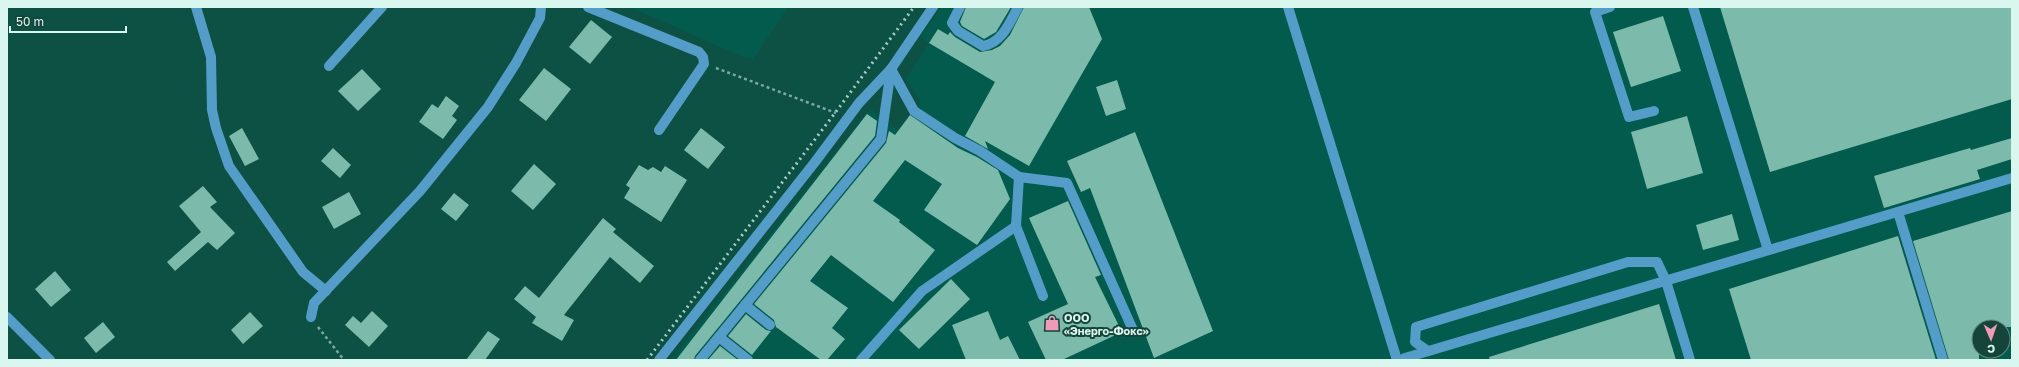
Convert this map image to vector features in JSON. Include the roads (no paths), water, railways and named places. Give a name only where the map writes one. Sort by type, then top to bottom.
[{"type":"street","points":[[196,7],[212,57],[212,110],[216,128],[229,166],[303,272],[326,292]]},
{"type":"street","points":[[329,66],[382,7]]},
{"type":"street","points":[[311,318],[314,303],[420,191],[488,107],[516,62],[540,18],[541,7]]},
{"type":"street","points":[[588,7],[699,52],[703,57],[704,64],[659,130]]},
{"type":"street","points":[[659,360],[815,162],[859,103],[891,69],[933,7]]},
{"type":"street","points":[[960,7],[952,23],[958,32],[983,46],[997,41],[1018,7]]},
{"type":"street","points":[[1288,7],[1397,360]]},
{"type":"street","points":[[1610,7],[1595,12],[1629,117],[1654,111]]},
{"type":"street","points":[[1693,7],[1768,250]]},
{"type":"street","points":[[891,69],[914,111],[926,120],[980,151],[1019,177],[1067,183],[1133,330]]},
{"type":"street","points":[[700,360],[881,139],[891,69]]},
{"type":"street","points":[[1019,177],[1016,226],[1043,296]]},
{"type":"street","points":[[1402,360],[2012,178]]},
{"type":"street","points":[[1898,212],[1943,360]]},
{"type":"street","points":[[861,360],[922,291],[1016,226]]},
{"type":"street","points":[[1428,351],[1415,342],[1416,327],[1628,262],[1657,262],[1666,280],[1690,360]]},
{"type":"street","points":[[745,305],[770,325]]},
{"type":"street","points":[[7,317],[50,360]]},
{"type":"street","points":[[719,337],[748,360]]},
{"type":"railway","points":[[647,360],[914,7]]},
{"type":"place","name":"ООО «Энерго-Фокс»","points":[[1052,323]]}]
